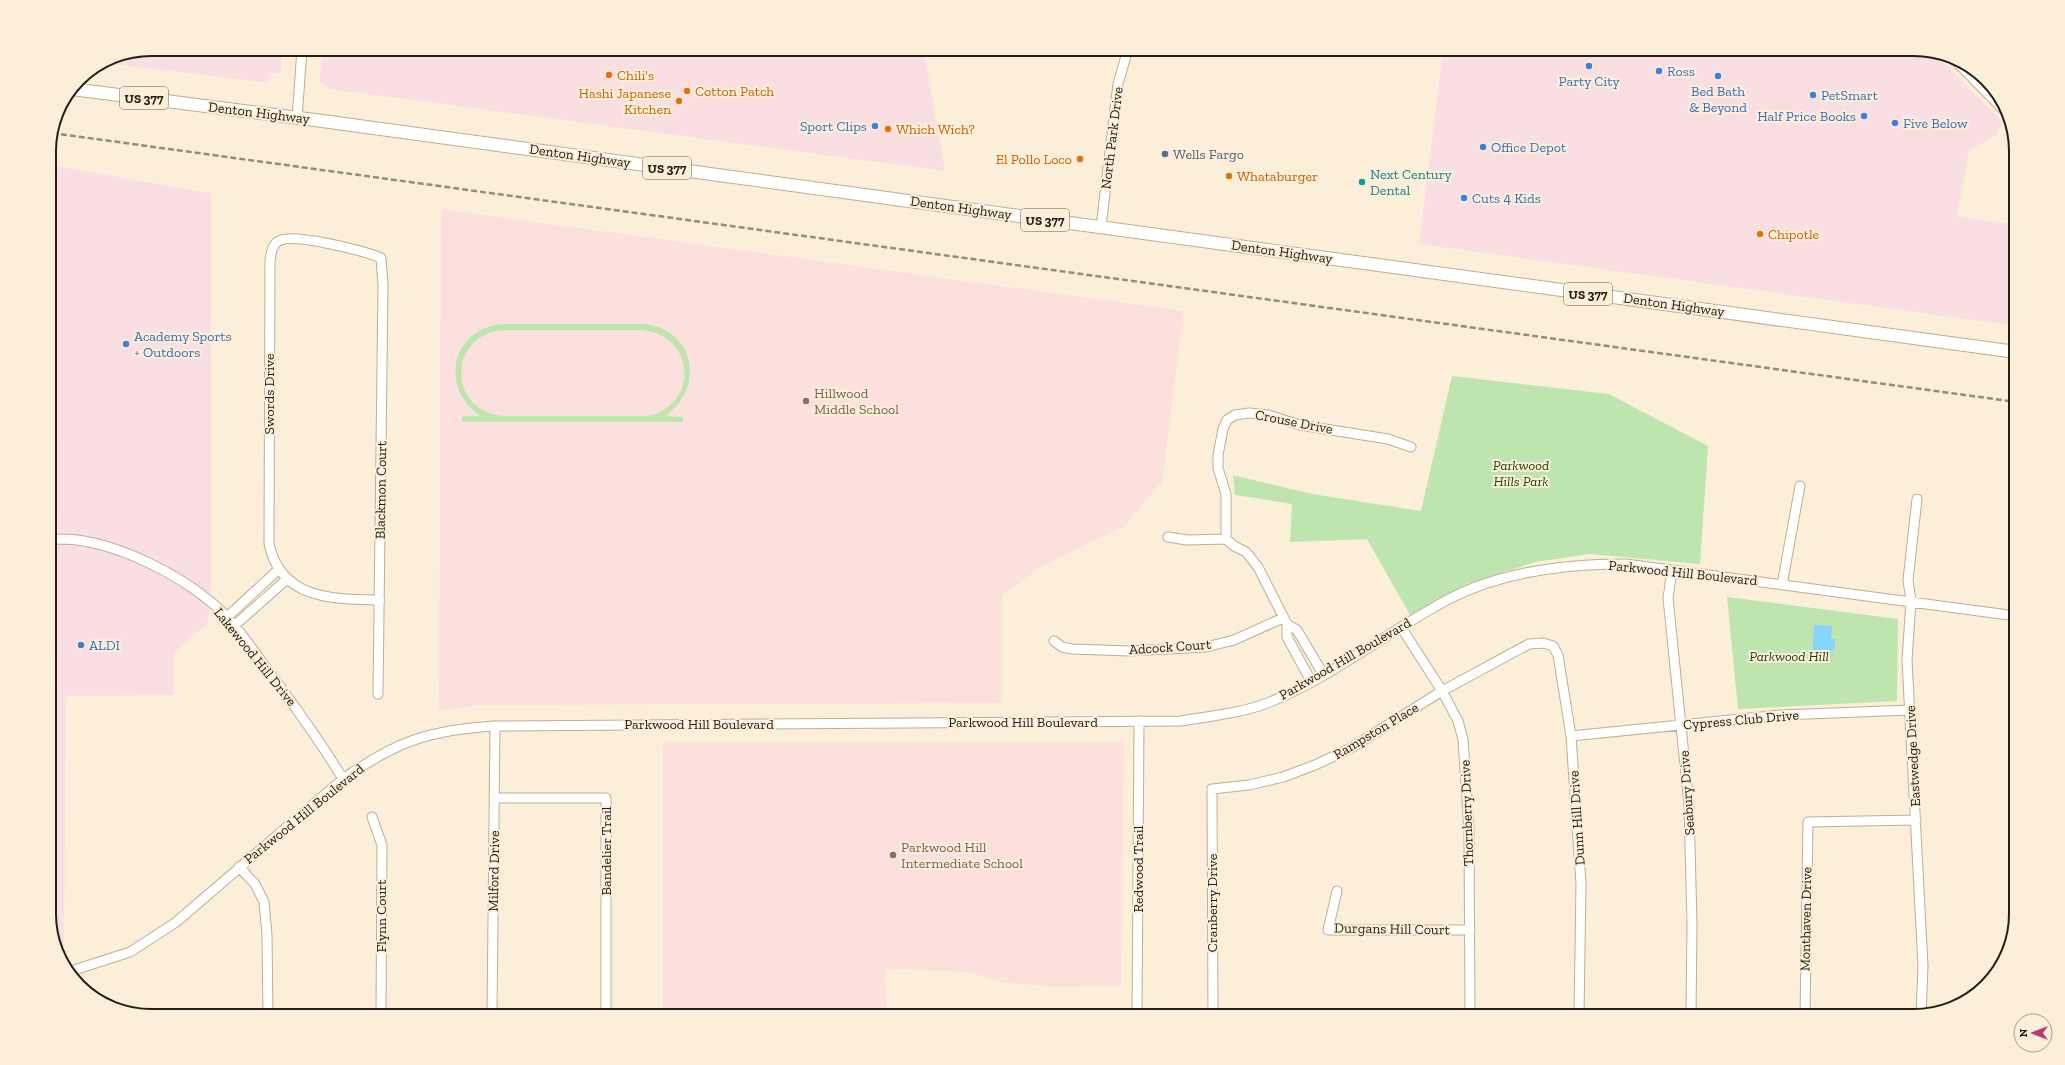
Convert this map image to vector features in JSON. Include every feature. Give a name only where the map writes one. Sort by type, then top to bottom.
[{"type":"main road","points":[[1975,78],[1988,91]]},
{"type":"main road","name":"Denton Highway","points":[[79,90],[2009,351]]},
{"type":"street","points":[[297,119],[302,56]]},
{"type":"street","name":"North Park Drive","points":[[1101,227],[1118,84],[1126,56]]},
{"type":"street","name":"Swords Drive","points":[[380,600],[340,599],[310,592],[286,580],[272,559],[269,544],[270,261],[272,248],[280,240],[294,238],[369,253],[381,258],[383,285]]},
{"type":"street","name":"Blackmon Court","points":[[378,694],[383,285]]},
{"type":"street","name":"Crouse Drive","points":[[1226,539],[1226,494],[1218,468],[1218,455],[1223,430],[1227,420],[1235,415],[1249,413],[1268,415],[1300,425],[1388,439],[1411,447]]},
{"type":"street","points":[[1782,585],[1800,486]]},
{"type":"street","name":"Eastwedge Drive","points":[[1917,499],[1908,580],[1911,601],[1907,660],[1922,966],[1921,1008]]},
{"type":"street","points":[[1168,537],[1187,540],[1226,539],[1234,546],[1246,552],[1258,567],[1285,621],[1287,637],[1311,681]]},
{"type":"street","name":"Lakewood Hill Drive","points":[[56,539],[77,540],[139,558],[210,601],[227,617],[319,739],[343,779]]},
{"type":"street","name":"Parkwood Hill Boulevard","points":[[74,970],[112,959],[135,948],[175,923],[343,779],[372,759],[405,742],[433,733],[465,728],[495,726],[1181,720],[1232,712],[1270,702],[1311,681],[1450,598],[1482,585],[1530,573],[1596,564],[1626,564],[2009,615]]},
{"type":"street","points":[[227,617],[278,570]]},
{"type":"street","name":"Seabury Drive","points":[[1672,571],[1668,598],[1682,725],[1690,836],[1691,1009]]},
{"type":"street","points":[[234,626],[286,580]]},
{"type":"street","points":[[1285,621],[1297,630],[1323,674]]},
{"type":"street","name":"Adcock Court","points":[[1054,642],[1062,647],[1072,649],[1129,651],[1206,647],[1234,640],[1285,621]]},
{"type":"street","name":"Thornberry Drive","points":[[1401,627],[1442,691],[1458,721],[1463,740],[1468,830],[1470,1009]]},
{"type":"street","name":"Dunn Hill Drive","points":[[1529,644],[1543,643],[1553,646],[1558,655],[1571,736],[1581,884],[1580,1009]]},
{"type":"street","name":"Rampston Place","points":[[1212,789],[1250,785],[1283,778],[1314,765],[1351,748],[1442,691],[1529,644]]},
{"type":"street","name":"Cypress Club Drive","points":[[1571,736],[1781,715],[1910,710]]},
{"type":"street","name":"Redwood Trail","points":[[1137,1009],[1139,721]]},
{"type":"street","name":"Milford Drive","points":[[492,1009],[495,726]]},
{"type":"street","name":"Cranberry Drive","points":[[1212,789],[1213,1009]]},
{"type":"street","name":"Bandelier Trail","points":[[494,798],[606,798],[606,1009]]},
{"type":"street","name":"Flynn Court","points":[[372,817],[382,845],[381,1009]]},
{"type":"street","name":"Monthaven Drive","points":[[1805,1009],[1808,822],[1916,820]]},
{"type":"street","points":[[239,867],[255,884],[264,902],[267,935],[268,1009]]},
{"type":"street","name":"Durgans Hill Court","points":[[1338,892],[1328,930],[1470,930]]},
{"type":"shaded area","points":[[145,56],[281,56],[281,73],[269,73],[269,83],[113,64],[127,59]]},
{"type":"shaded area","points":[[322,56],[925,56],[945,171],[329,89],[319,81]]},
{"type":"shaded area","points":[[1442,56],[1926,57],[1941,60],[2003,122],[1995,136],[1969,151],[1957,216],[2009,224],[2009,325],[1419,244]]},
{"type":"shaded area","points":[[56,166],[211,193],[211,588],[208,623],[174,653],[174,695],[66,696],[64,951],[56,920]]},
{"type":"shaded area","name":"Hillwood Middle School","points":[[441,209],[1184,311],[1162,482],[1124,526],[1039,568],[1002,596],[1002,703],[480,705],[439,711]]},
{"type":"shaded area","name":"Parkwood Hill Intermediate School","points":[[663,742],[1124,742],[1121,986],[1054,987],[1000,982],[969,972],[886,969],[887,1009],[663,1009]]},
{"type":"green space","points":[[504,324],[642,324],[660,328],[673,336],[683,347],[689,360],[690,375],[686,390],[678,404],[665,416],[683,417],[683,422],[462,422],[462,416],[480,416],[467,404],[459,390],[455,375],[457,360],[462,347],[472,336],[486,328]],"holes":[[[504,330],[642,330],[660,335],[673,344],[681,356],[684,370],[683,385],[676,398],[665,409],[648,416],[504,416],[485,411],[472,401],[464,388],[461,373],[464,358],[472,345],[485,335]]]},
{"type":"green space","name":"Parkwood Hills Park","points":[[1452,376],[1609,394],[1708,446],[1700,564],[1590,554],[1535,562],[1467,584],[1410,615],[1367,539],[1290,542],[1292,504],[1235,495],[1233,475],[1312,494],[1421,511]]},
{"type":"green space","name":"Parkwood Hill","points":[[1727,597],[1898,619],[1897,701],[1738,709]]},
{"type":"water","points":[[1814,625],[1832,626],[1831,639],[1835,639],[1835,650],[1831,650],[1830,662],[1812,661]]},
{"type":"railway","points":[[58,134],[2009,401]]},
{"type":"place","name":"Party City","points":[[1589,66]]},
{"type":"place","name":"Ross","points":[[1659,71]]},
{"type":"place","name":"Chili's","points":[[609,75]]},
{"type":"place","name":"Bed Bath & Beyond","points":[[1718,76]]},
{"type":"place","name":"Cotton Patch","points":[[687,91]]},
{"type":"place","name":"PetSmart","points":[[1813,95]]},
{"type":"place","name":"Hashi Japanese Kitchen","points":[[679,101]]},
{"type":"place","name":"Half Price Books","points":[[1864,116]]},
{"type":"place","name":"Five Below","points":[[1895,123]]},
{"type":"place","name":"Sport Clips","points":[[875,126]]},
{"type":"place","name":"Which Wich?","points":[[888,129]]},
{"type":"place","name":"Office Depot","points":[[1483,147]]},
{"type":"place","name":"Wells Fargo","points":[[1165,154]]},
{"type":"place","name":"El Pollo Loco","points":[[1080,159]]},
{"type":"place","name":"Whataburger","points":[[1229,176]]},
{"type":"place","name":"Next Century Dental","points":[[1362,182]]},
{"type":"place","name":"Cuts 4 Kids","points":[[1464,198]]},
{"type":"place","name":"Chipotle","points":[[1760,234]]},
{"type":"place","name":"Academy Sports + Outdoors","points":[[126,344]]},
{"type":"place","name":"Hillwood Middle School","points":[[806,401]]},
{"type":"place","name":"ALDI","points":[[81,645]]},
{"type":"place","name":"Parkwood Hill Intermediate School","points":[[893,855]]}]
